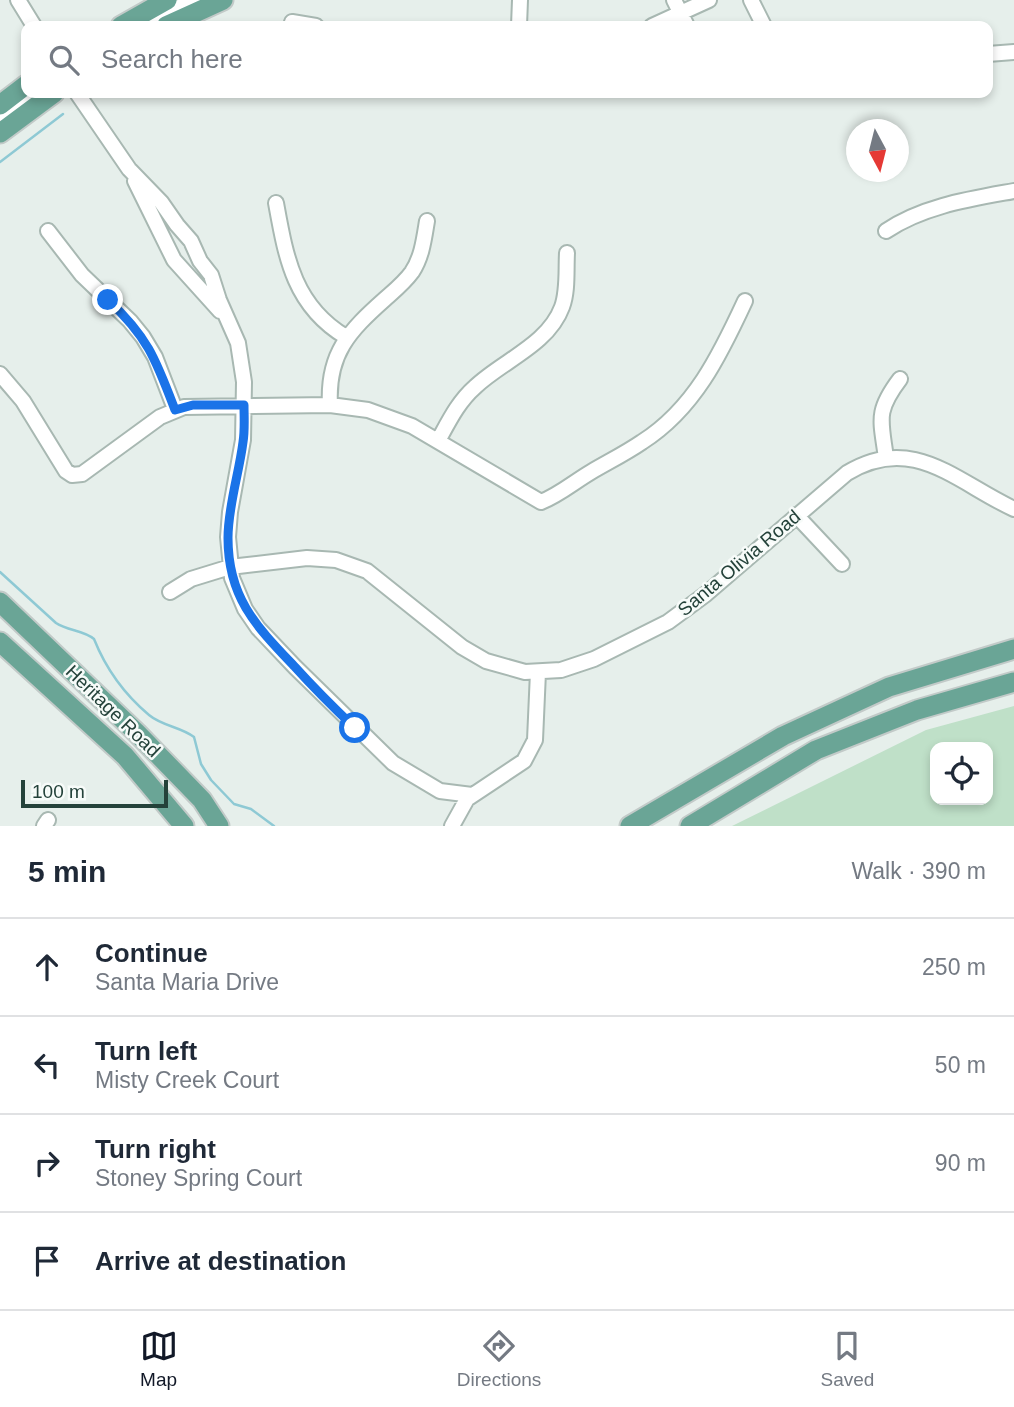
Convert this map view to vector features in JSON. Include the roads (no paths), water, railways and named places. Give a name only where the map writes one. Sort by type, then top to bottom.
[{"type":"main road","points":[[130,21],[167,0]]},
{"type":"main road","points":[[177,21],[223,0]]},
{"type":"main road","points":[[0,105],[21,89]]},
{"type":"main road","points":[[0,133],[47,98]]},
{"type":"main road","name":"Heritage Road","points":[[0,602],[137,733],[202,800],[219,826]]},
{"type":"main road","name":"Heritage Road","points":[[0,642],[125,756],[184,826]]},
{"type":"main road","points":[[630,826],[794,730],[889,687],[1014,649]]},
{"type":"main road","points":[[690,826],[816,750],[917,710],[1014,682]]},
{"type":"street","points":[[18,0],[31,21]]},
{"type":"street","points":[[153,21],[193,0]]},
{"type":"street","points":[[519,21],[520,0]]},
{"type":"street","points":[[658,21],[677,6],[709,0]]},
{"type":"street","points":[[751,0],[762,21]]},
{"type":"street","points":[[993,54],[1014,52]]},
{"type":"street","points":[[0,121],[31,98]]},
{"type":"street","points":[[80,98],[130,169],[161,202],[191,241],[200,261],[211,275],[242,356],[243,440],[228,537],[230,567],[240,599],[258,628],[340,714],[393,763],[440,791],[472,795]]},
{"type":"street","points":[[130,169],[174,260],[226,318]]},
{"type":"street","points":[[886,231],[906,218],[932,209],[1014,191]]},
{"type":"street","points":[[276,203],[284,250],[299,288],[321,318],[346,337]]},
{"type":"street","points":[[330,405],[331,374],[346,337],[412,272],[422,251],[426,221]]},
{"type":"street","points":[[48,231],[82,275],[143,337],[155,357],[175,410]]},
{"type":"street","points":[[438,441],[457,407],[472,390],[541,337],[554,323],[566,295],[567,253]]},
{"type":"street","points":[[0,374],[23,401],[66,471],[72,475],[82,474],[160,417],[193,405],[330,405],[383,415],[412,426],[541,502],[552,498],[571,483],[643,442],[672,418],[711,370],[745,301]]},
{"type":"street","points":[[886,458],[881,418],[884,399],[900,379]]},
{"type":"street","name":"Santa Olivia Road","points":[[170,592],[191,579],[230,567],[307,558],[336,561],[368,571],[474,654],[511,669],[538,672],[561,670],[583,664],[668,622],[706,594],[847,473],[865,463],[907,457],[932,464],[1014,509]]},
{"type":"street","points":[[796,515],[842,564]]},
{"type":"street","points":[[452,826],[467,799],[524,761],[535,740],[538,672]]},
{"type":"waterway","points":[[0,162],[63,114]]},
{"type":"waterway","points":[[0,572],[56,623],[94,639],[110,671],[140,707],[154,719],[194,737],[201,764],[211,780],[234,804],[251,809],[274,826]]}]
